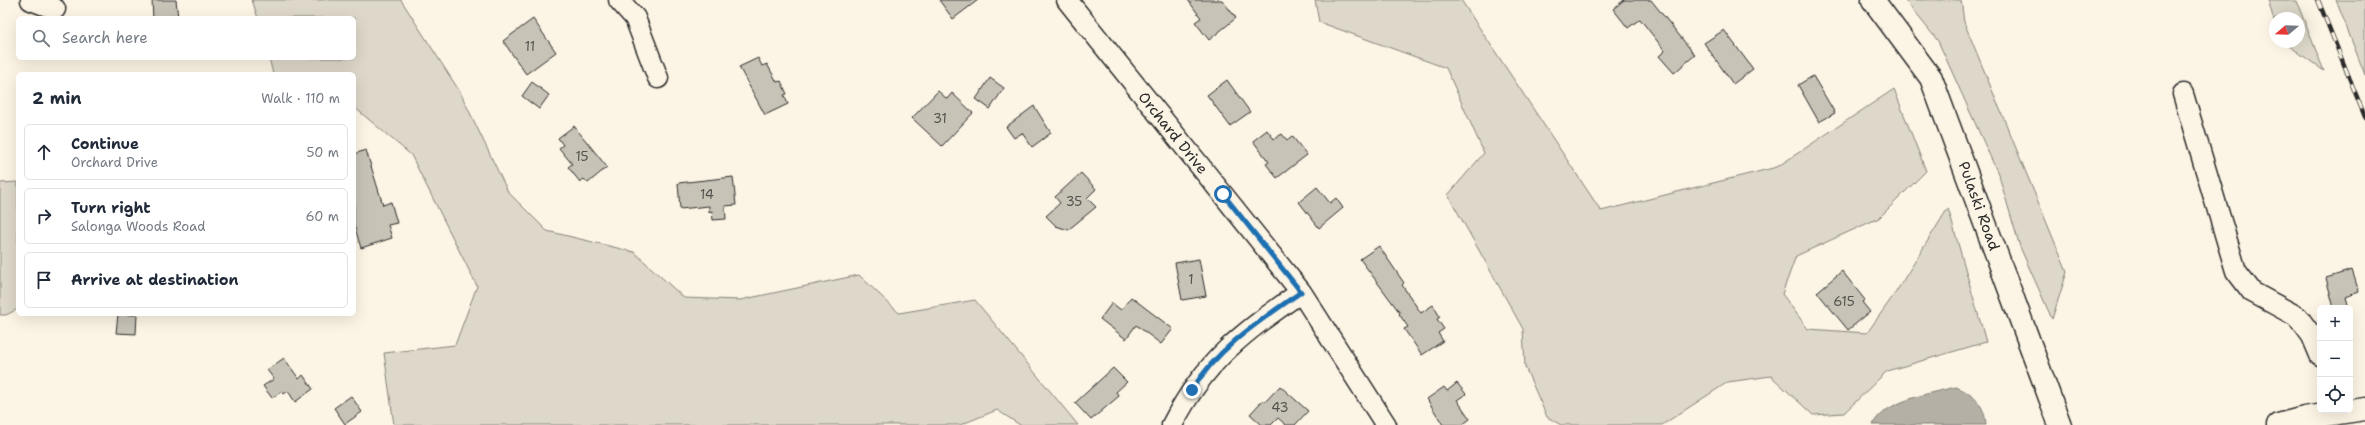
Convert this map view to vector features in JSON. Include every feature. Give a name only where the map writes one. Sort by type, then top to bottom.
[{"type":"main road","name":"Pulaski Road","points":[[1873,0],[1931,78],[2060,425]]},
{"type":"main road","points":[[2278,425],[2304,418],[2338,413]]},
{"type":"street","points":[[31,0],[56,9]]},
{"type":"street","points":[[619,0],[635,18],[658,78]]},
{"type":"street","name":"Orchard Drive","points":[[1067,0],[1301,292],[1386,425]]},
{"type":"street","points":[[2183,94],[2236,271],[2252,292],[2298,317],[2312,336],[2317,348]]},
{"type":"street","points":[[1172,425],[1199,379],[1224,350],[1256,324],[1301,292]]},
{"type":"shaded area","points":[[252,0],[401,0],[460,92],[508,192],[547,231],[634,252],[684,298],[740,300],[859,275],[899,313],[975,300],[1078,425],[1020,425],[997,410],[960,425],[394,425],[384,353],[455,345],[477,286],[411,155],[356,109],[356,72],[272,72],[270,60],[356,60],[356,16],[257,16]]},
{"type":"shaded area","points":[[1315,0],[1461,0],[1601,211],[1777,167],[1894,89],[1926,171],[1879,218],[1796,256],[1782,294],[1808,329],[1867,333],[1896,292],[1948,208],[1986,342],[1887,371],[1844,413],[1813,415],[1771,376],[1728,382],[1662,425],[1561,425],[1547,417],[1525,367],[1523,329],[1448,195],[1484,153],[1446,68],[1319,22]]},
{"type":"shaded area","points":[[1905,0],[1961,0],[1964,22],[2067,272],[2052,319],[2020,247],[1999,176],[1938,41]]},
{"type":"shaded area","points":[[2268,0],[2296,0],[2301,12],[2272,12]]},
{"type":"shaded area","points":[[2336,0],[2365,0],[2365,75]]},
{"type":"shaded area","points":[[2305,23],[2324,71],[2292,48],[2305,48]]},
{"type":"shaded area","points":[[16,182],[16,310],[6,315],[0,315],[0,183]]},
{"type":"shaded area","points":[[1956,387],[1968,393],[1981,406],[1986,425],[1873,425],[1878,417],[1886,410],[1897,404],[1922,395]]},
{"type":"building","points":[[152,0],[176,0],[178,16],[153,16]]},
{"type":"building","points":[[939,0],[978,0],[953,19]]},
{"type":"building","points":[[1188,0],[1222,0],[1236,18],[1209,40],[1195,22],[1201,18]]},
{"type":"building","points":[[1624,0],[1651,0],[1695,55],[1674,73],[1659,56],[1665,51],[1640,19],[1628,28],[1613,9]]},
{"type":"building","points":[[533,19],[556,52],[526,74],[503,41]]},
{"type":"building","points":[[1724,30],[1753,69],[1733,84],[1704,43]]},
{"type":"building","points":[[758,58],[762,66],[767,64],[777,82],[781,81],[787,94],[784,95],[788,104],[765,115],[739,67]]},
{"type":"building","points":[[1813,76],[1835,113],[1819,122],[1798,85]]},
{"type":"building","points":[[990,78],[1004,88],[990,109],[976,99]]},
{"type":"building","points":[[1227,80],[1250,112],[1230,126],[1207,95]]},
{"type":"building","points":[[532,82],[549,95],[539,109],[522,96]]},
{"type":"building","points":[[938,91],[947,99],[952,93],[973,113],[942,146],[912,118]]},
{"type":"building","points":[[1034,106],[1051,133],[1032,147],[1022,133],[1014,138],[1006,127]]},
{"type":"building","points":[[574,126],[607,167],[588,183],[584,179],[580,182],[568,167],[572,164],[559,148],[563,145],[558,138]]},
{"type":"building","points":[[1267,130],[1274,139],[1282,134],[1287,140],[1292,136],[1307,155],[1277,178],[1266,164],[1269,162],[1253,141]]},
{"type":"building","points":[[366,150],[383,205],[391,202],[397,223],[388,225],[392,238],[361,248],[356,232],[356,153]]},
{"type":"building","points":[[1081,173],[1096,189],[1087,198],[1096,207],[1068,230],[1056,226],[1046,216],[1060,203],[1055,197]]},
{"type":"building","points":[[733,177],[736,205],[725,206],[726,219],[713,220],[712,211],[709,212],[709,206],[680,209],[678,183]]},
{"type":"building","points":[[1317,187],[1330,203],[1336,198],[1343,208],[1319,228],[1299,202]]},
{"type":"building","points":[[1379,246],[1404,283],[1402,285],[1421,313],[1433,305],[1440,317],[1437,319],[1444,329],[1438,333],[1443,341],[1422,355],[1404,329],[1408,327],[1399,314],[1400,313],[1360,259]]},
{"type":"building","points":[[1199,259],[1206,296],[1182,300],[1175,263]]},
{"type":"building","points":[[2352,270],[2359,292],[2346,297],[2348,305],[2333,305],[2326,278]]},
{"type":"building","points":[[1842,271],[1865,300],[1862,302],[1870,312],[1848,330],[1817,292]]},
{"type":"building","points":[[1131,297],[1173,329],[1161,344],[1136,325],[1126,339],[1100,319],[1112,303],[1121,310]]},
{"type":"building","points":[[118,316],[137,316],[136,334],[116,333]]},
{"type":"building","points":[[284,358],[299,379],[303,375],[313,389],[295,402],[288,391],[284,394],[282,391],[272,398],[263,386],[274,379],[267,370]]},
{"type":"building","points":[[1113,368],[1127,382],[1116,392],[1119,396],[1091,420],[1075,403]]},
{"type":"building","points":[[1457,383],[1466,394],[1457,400],[1470,419],[1462,425],[1443,425],[1427,399],[1444,387],[1447,391]]},
{"type":"building","points":[[1280,386],[1308,411],[1295,425],[1286,425],[1278,418],[1271,425],[1262,425],[1250,414],[1263,400],[1265,402]]},
{"type":"building","points":[[351,396],[362,412],[345,424],[334,408]]},
{"type":"railway","points":[[2318,0],[2365,117]]},
{"type":"route","points":[[1192,390],[1199,379],[1224,350],[1256,324],[1301,292],[1223,194]]}]
